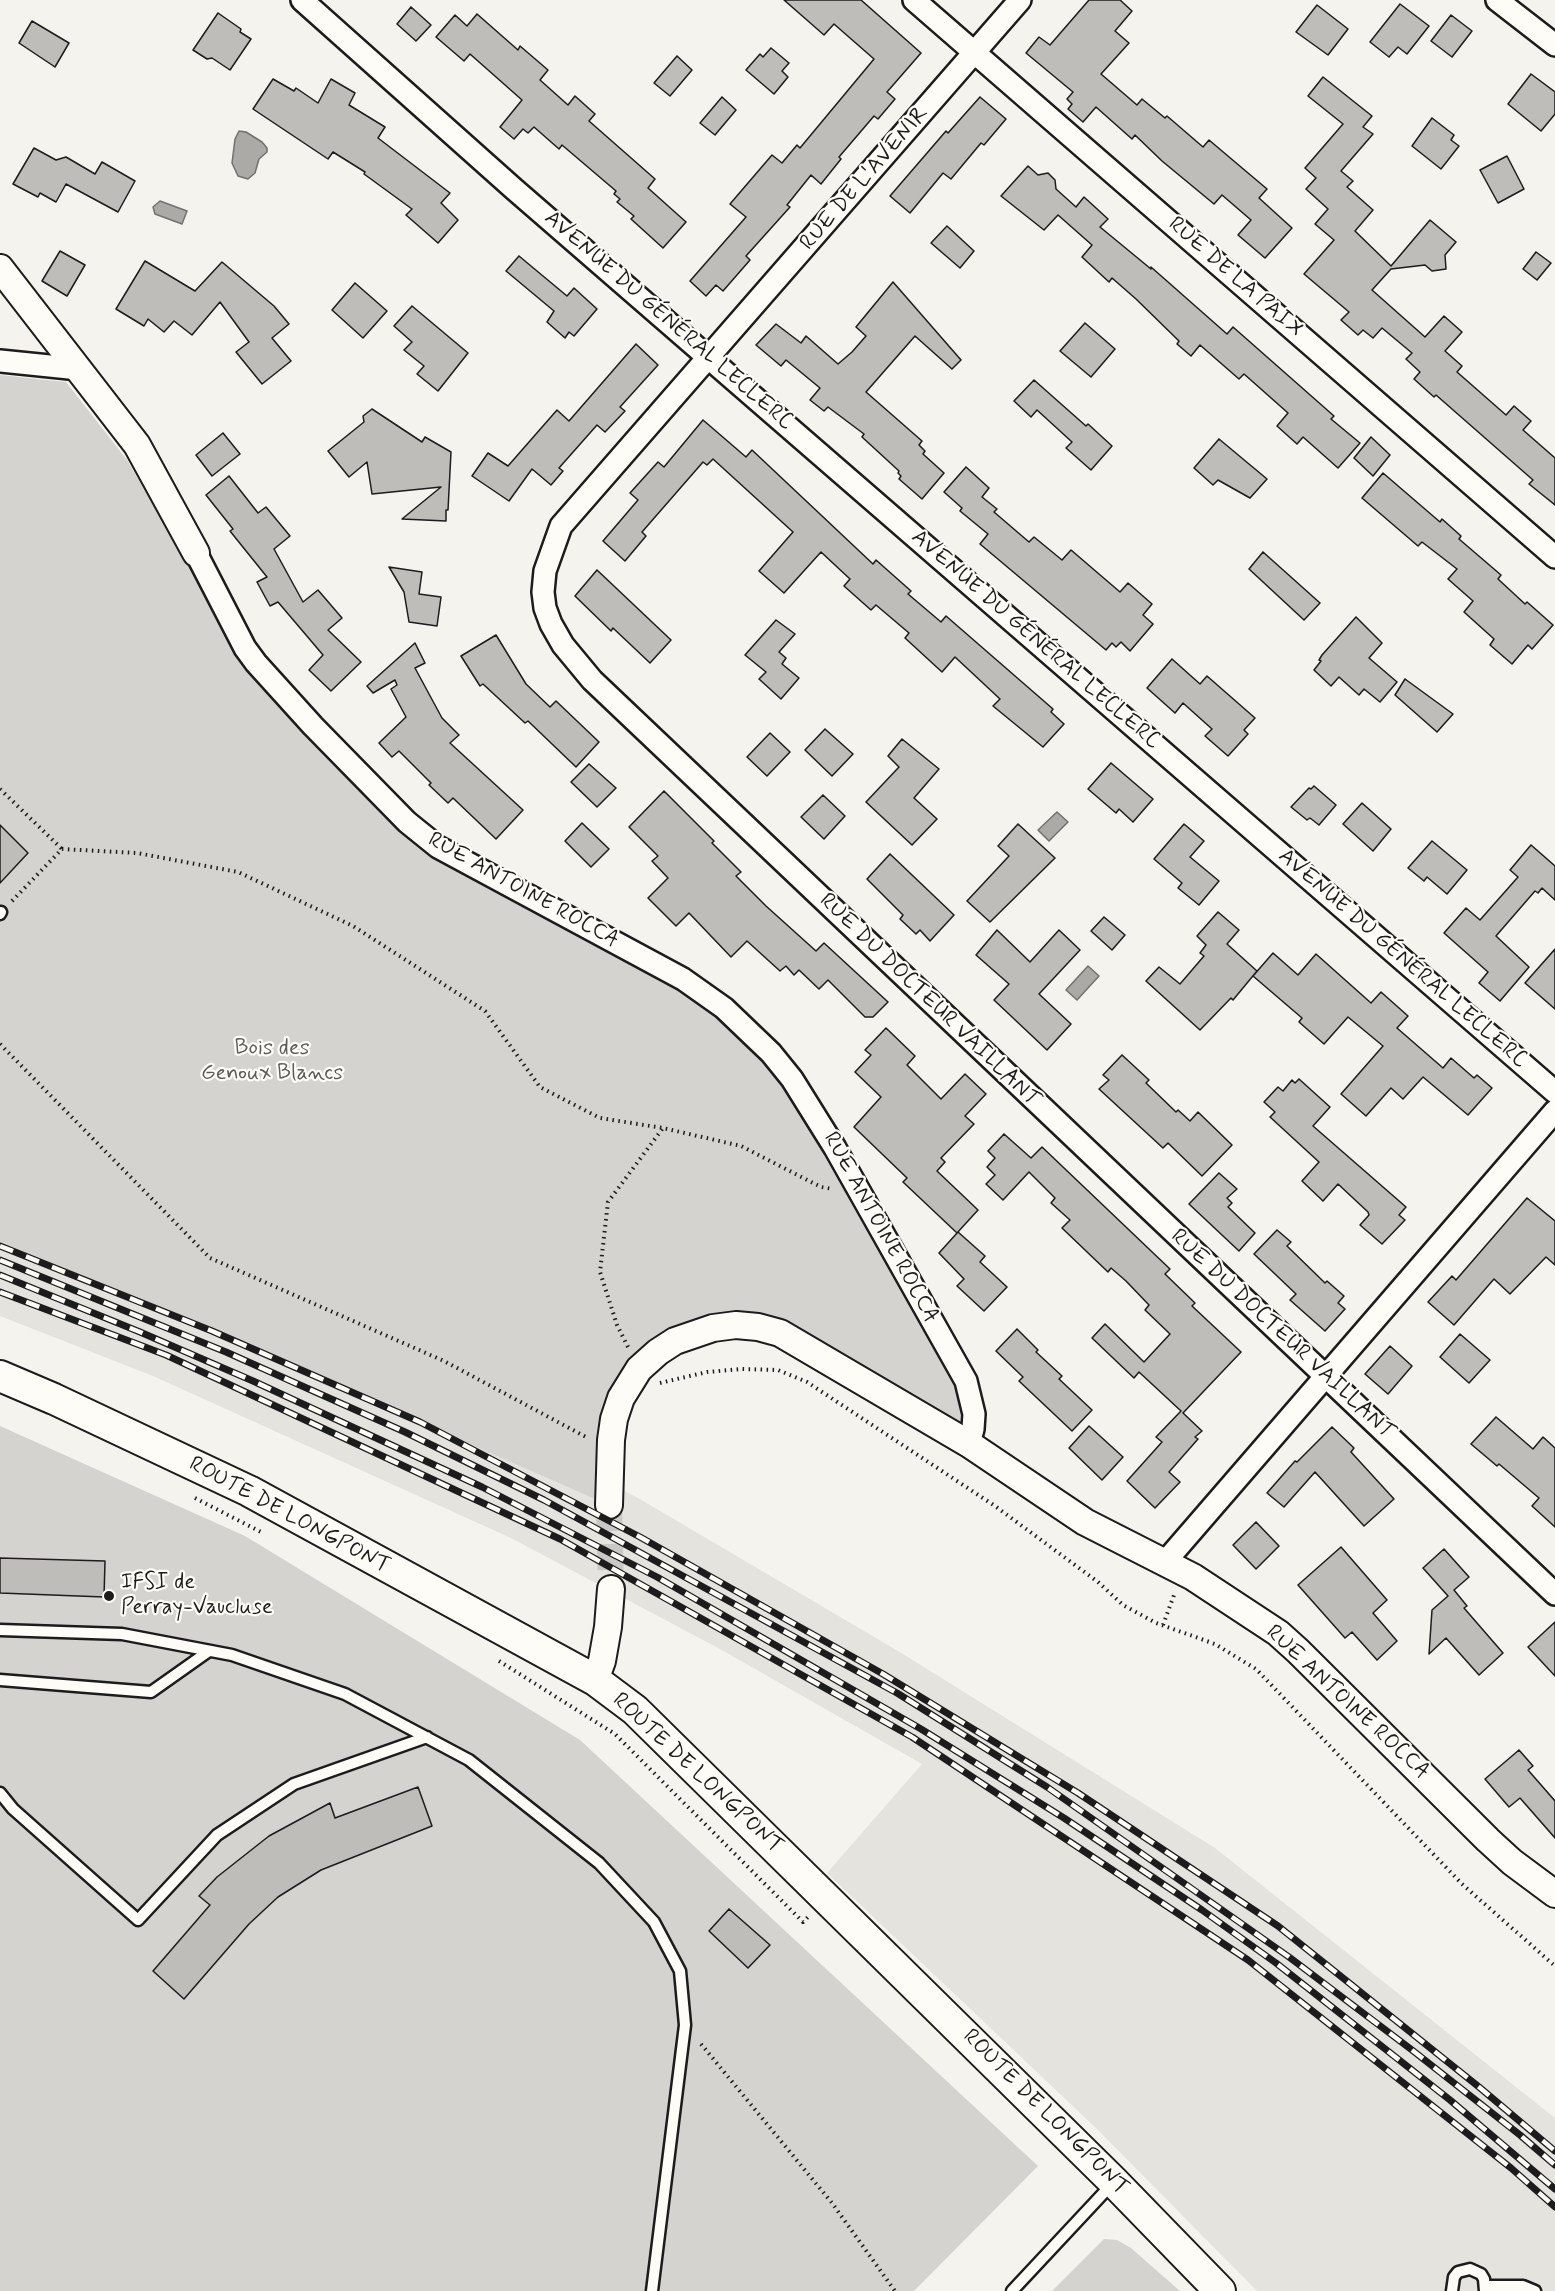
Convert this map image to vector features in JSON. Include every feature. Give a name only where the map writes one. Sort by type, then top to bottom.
[{"type":"main road","name":"ROUTE DE LONGPONT","points":[[0,1376],[249,1491],[595,1680],[635,1710],[828,1898],[1114,2182],[1220,2291]]},
{"type":"street","name":"AVENUE DU GÉNÉRAL LECLERC","points":[[302,0],[514,189],[1555,1092]]},
{"type":"street","name":"RUE DE LA PAIX","points":[[914,0],[1555,557]]},
{"type":"street","name":"RUE DE L'AVENIR","points":[[710,357],[1020,0]]},
{"type":"street","points":[[1497,0],[1555,45]]},
{"type":"street","points":[[0,268],[137,445],[196,553]]},
{"type":"street","name":"RUE DU DOCTEUR VAILLANT","points":[[710,357],[561,526],[545,571],[543,592],[545,608],[551,624],[563,645],[592,680],[1555,1594]]},
{"type":"street","points":[[0,361],[79,369]]},
{"type":"street","name":"RUE ANTOINE ROCCA","points":[[196,553],[245,648],[256,663],[407,822],[438,847],[683,979],[724,1008],[771,1053],[792,1078],[835,1148],[966,1381],[974,1414],[969,1444],[1085,1522],[1174,1567],[1285,1639],[1488,1840],[1512,1862],[1555,1894]]},
{"type":"street","points":[[1174,1567],[1325,1376],[1555,1111]]},
{"type":"street","points":[[609,1505],[610,1440],[621,1398],[638,1370],[658,1352],[695,1333],[736,1325],[758,1327],[780,1333],[969,1444]]},
{"type":"street","points":[[595,1680],[602,1661],[608,1628],[611,1589]]},
{"type":"lane","points":[[0,1630],[122,1634],[232,1655],[345,1694],[469,1760],[599,1863],[654,1922],[680,1971],[685,2025],[652,2291]]},
{"type":"lane","points":[[0,1680],[151,1692],[209,1651]]},
{"type":"lane","points":[[0,1793],[13,1809],[138,1920],[217,1835],[294,1784],[426,1737]]},
{"type":"lane","points":[[1011,2291],[1114,2182]]},
{"type":"lane","points":[[1452,2291],[1454,2277],[1464,2269],[1476,2270],[1485,2279],[1486,2288],[1523,2286],[1535,2291]]},
{"type":"path","points":[[0,789],[62,849],[137,853],[238,872],[353,926],[485,1011],[540,1087],[600,1118],[663,1128],[741,1146],[821,1187],[858,1190]]},
{"type":"path","points":[[1,913],[62,849]]},
{"type":"path","points":[[0,1044],[210,1258],[444,1361],[588,1438],[610,1440]]},
{"type":"path","points":[[663,1128],[608,1202],[600,1272],[617,1325],[638,1370],[651,1384],[666,1383],[707,1372],[742,1369],[778,1370],[807,1382],[995,1506],[1098,1582],[1123,1605],[1163,1625],[1215,1644],[1256,1669],[1462,1884],[1555,1966]]},
{"type":"path","points":[[191,1496],[265,1533]]},
{"type":"path","points":[[1163,1625],[1174,1567]]},
{"type":"path","points":[[491,1657],[615,1734],[803,1922],[828,1898]]},
{"type":"path","points":[[685,2025],[832,2203],[895,2291]]},
{"type":"shaded area","points":[[239,131],[246,132],[267,148],[267,152],[259,159],[255,173],[248,179],[238,176],[232,163],[235,139]]},
{"type":"shaded area","points":[[160,201],[187,211],[182,224],[155,214],[153,207]]},
{"type":"shaded area","points":[[1057,812],[1068,822],[1049,841],[1038,830]]},
{"type":"shaded area","points":[[1088,966],[1099,976],[1077,1000],[1066,990]]},
{"type":"shaded area","points":[[0,1199],[121,1238],[638,1498],[898,1651],[1215,1848],[1555,2118],[1555,2291],[1257,2291],[1099,2131],[827,1873],[922,1764],[720,1649],[511,1538],[153,1376],[0,1316]]},
{"type":"green space","name":"Bois des Genoux Blancs","points":[[0,375],[66,382],[127,460],[188,565],[256,663],[407,822],[654,964],[771,1053],[966,1381],[969,1444],[803,1346],[713,1328],[630,1381],[609,1505],[212,1331],[0,1246]]},
{"type":"green space","points":[[0,1426],[245,1536],[580,1740],[1038,2166],[914,2291],[0,2291]]},
{"type":"green space","points":[[1104,2239],[1117,2240],[1131,2248],[1180,2291],[1052,2291]]},
{"type":"building","points":[[784,0],[861,0],[921,53],[887,92],[895,99],[878,119],[874,116],[839,157],[841,159],[821,184],[811,175],[787,205],[790,207],[746,256],[750,260],[723,291],[716,285],[706,296],[690,281],[746,217],[730,204],[772,155],[782,163],[797,145],[800,148],[874,59],[834,24],[824,35]]},
{"type":"building","points":[[1089,0],[1120,0],[1132,11],[1115,31],[1129,43],[1101,74],[1137,105],[1142,99],[1165,118],[1167,116],[1203,147],[1209,140],[1267,189],[1259,198],[1292,228],[1265,258],[1238,235],[1251,220],[1222,195],[1214,204],[1162,161],[1135,135],[1132,139],[1096,107],[1083,122],[1068,109],[1072,104],[1067,99],[1073,92],[1026,53],[1039,37],[1050,45]]},
{"type":"building","points":[[1400,4],[1429,26],[1407,54],[1398,47],[1389,57],[1370,42]]},
{"type":"building","points":[[1317,5],[1348,29],[1328,55],[1296,32]]},
{"type":"building","points":[[411,7],[431,25],[416,41],[397,24]]},
{"type":"building","points":[[218,13],[251,39],[230,70],[212,58],[207,59],[193,50]]},
{"type":"building","points":[[477,14],[518,50],[520,46],[548,70],[540,80],[568,105],[575,96],[595,114],[589,121],[655,179],[648,188],[686,222],[663,248],[631,219],[634,216],[617,202],[620,199],[614,194],[616,191],[562,145],[559,149],[534,127],[528,133],[523,129],[514,139],[500,127],[522,100],[470,54],[464,61],[436,37],[455,15],[467,26]]},
{"type":"building","points":[[1451,15],[1472,31],[1452,57],[1431,41]]},
{"type":"building","points":[[32,21],[69,43],[55,67],[19,43]]},
{"type":"building","points":[[771,48],[789,63],[782,71],[788,77],[774,94],[746,70],[760,54],[763,57]]},
{"type":"building","points":[[677,56],[692,70],[670,96],[654,83]]},
{"type":"building","points":[[1531,74],[1555,92],[1555,114],[1541,131],[1508,104]]},
{"type":"building","points":[[1323,77],[1372,116],[1363,127],[1373,134],[1341,171],[1353,181],[1347,187],[1373,210],[1355,231],[1391,266],[1430,220],[1456,242],[1445,255],[1446,269],[1432,271],[1425,265],[1391,269],[1372,290],[1425,337],[1444,316],[1462,332],[1445,351],[1462,366],[1457,372],[1506,415],[1514,406],[1531,421],[1523,430],[1555,458],[1555,505],[1529,484],[1533,480],[1436,395],[1434,397],[1414,379],[1420,372],[1406,359],[1412,353],[1382,328],[1373,338],[1363,330],[1358,335],[1341,320],[1349,312],[1304,274],[1334,240],[1315,224],[1328,209],[1306,189],[1316,178],[1305,168],[1343,124],[1308,96]]},
{"type":"building","points":[[273,79],[294,91],[296,88],[318,103],[331,79],[355,93],[349,105],[385,127],[378,138],[450,193],[441,203],[458,220],[438,243],[406,215],[412,209],[364,174],[365,172],[333,152],[328,159],[253,109]]},
{"type":"building","points":[[722,97],[736,110],[715,135],[700,123]]},
{"type":"building","points":[[980,97],[1006,119],[984,145],[981,143],[951,179],[943,173],[910,213],[890,196],[946,131],[948,133]]},
{"type":"building","points":[[1432,118],[1454,135],[1451,140],[1459,146],[1441,169],[1412,146]]},
{"type":"building","points":[[34,148],[56,160],[66,157],[95,174],[102,162],[135,181],[118,212],[66,184],[56,202],[40,193],[38,197],[13,184]]},
{"type":"building","points":[[1507,156],[1524,189],[1498,203],[1480,170]]},
{"type":"building","points":[[1028,166],[1038,175],[1048,173],[1055,180],[1056,189],[1076,207],[1084,197],[1108,219],[1100,227],[1151,269],[1151,267],[1227,334],[1233,327],[1334,416],[1331,419],[1360,443],[1338,468],[1303,437],[1297,444],[1277,426],[1288,413],[1244,374],[1239,379],[1200,345],[1191,356],[1177,344],[1179,341],[1136,299],[1112,278],[1109,282],[1082,257],[1092,245],[1058,215],[1044,230],[1001,196]]},
{"type":"building","points":[[947,226],[974,251],[960,268],[931,243]]},
{"type":"building","points":[[60,251],[85,265],[67,296],[42,281]]},
{"type":"building","points":[[1536,252],[1551,263],[1537,280],[1523,269]]},
{"type":"building","points":[[519,256],[567,296],[574,288],[597,309],[574,336],[569,332],[565,338],[547,322],[554,311],[506,271]]},
{"type":"building","points":[[145,261],[195,291],[222,262],[274,306],[289,324],[272,338],[291,361],[262,384],[236,352],[249,342],[220,302],[192,335],[174,321],[164,332],[148,319],[144,326],[116,309]]},
{"type":"building","points":[[893,282],[961,360],[952,369],[915,336],[866,392],[922,441],[919,445],[925,451],[923,454],[944,473],[922,499],[899,479],[901,476],[899,471],[862,437],[864,434],[828,407],[824,411],[810,400],[820,388],[786,360],[781,366],[756,345],[776,324],[801,343],[806,336],[838,364],[866,336],[856,327]]},
{"type":"building","points":[[355,283],[387,311],[363,338],[332,310]]},
{"type":"building","points":[[412,306],[468,353],[438,391],[417,374],[424,366],[404,350],[412,342],[394,326]]},
{"type":"building","points":[[1085,323],[1115,349],[1091,377],[1060,351]]},
{"type":"building","points":[[636,344],[658,365],[620,407],[625,411],[605,432],[597,425],[559,468],[563,471],[551,485],[532,469],[509,501],[472,476],[488,453],[508,466],[557,410],[569,421]]},
{"type":"building","points":[[1034,380],[1112,446],[1091,470],[1066,448],[1072,442],[1037,410],[1031,417],[1014,401]]},
{"type":"building","points":[[372,409],[422,442],[425,437],[451,452],[446,521],[402,519],[441,487],[372,494],[367,462],[349,477],[328,451],[364,422],[363,416]]},
{"type":"building","points":[[703,420],[746,457],[752,450],[873,564],[876,560],[911,591],[908,594],[941,622],[946,616],[1053,709],[1051,712],[1064,724],[1043,747],[993,706],[1000,699],[955,657],[942,672],[905,638],[909,633],[876,605],[871,610],[844,586],[850,579],[821,552],[784,593],[759,571],[793,532],[713,459],[707,465],[703,462],[642,532],[646,536],[625,561],[603,541],[638,500],[630,493],[658,462],[664,467]]},
{"type":"building","points":[[223,433],[240,454],[212,476],[196,455]]},
{"type":"building","points":[[1371,437],[1390,455],[1373,476],[1354,458]]},
{"type":"building","points":[[1219,439],[1267,479],[1250,498],[1218,480],[1213,485],[1194,468]]},
{"type":"building","points":[[966,467],[989,488],[982,497],[997,509],[994,512],[1029,542],[1034,537],[1062,560],[1071,550],[1120,592],[1128,583],[1152,604],[1143,615],[1153,624],[1130,651],[1121,642],[1116,647],[1112,643],[1106,650],[980,544],[988,534],[960,511],[962,508],[944,492]]},
{"type":"building","points":[[1383,473],[1440,522],[1442,519],[1461,536],[1459,539],[1501,575],[1498,579],[1525,604],[1527,602],[1553,625],[1532,649],[1528,645],[1512,664],[1490,645],[1494,639],[1464,612],[1473,601],[1448,579],[1457,569],[1422,542],[1418,546],[1362,498]]},
{"type":"building","points":[[229,476],[258,513],[266,507],[290,536],[274,549],[303,602],[318,590],[342,618],[328,630],[361,662],[331,691],[309,670],[323,655],[278,602],[270,606],[257,582],[267,577],[230,531],[233,529],[206,495]]},
{"type":"building","points":[[1263,552],[1320,603],[1304,620],[1249,569]]},
{"type":"building","points":[[389,567],[422,572],[419,594],[441,597],[437,626],[409,622],[404,592]]},
{"type":"building","points":[[597,570],[671,640],[650,663],[613,628],[611,631],[575,596]]},
{"type":"building","points":[[1356,617],[1382,643],[1369,658],[1397,682],[1380,702],[1364,689],[1359,695],[1339,677],[1331,686],[1314,670],[1321,661],[1319,660],[1322,655]]},
{"type":"building","points":[[776,620],[795,634],[779,652],[786,658],[782,664],[799,678],[781,699],[759,679],[766,672],[745,655]]},
{"type":"building","points":[[496,635],[526,684],[550,707],[556,701],[599,742],[576,767],[528,721],[525,723],[483,684],[480,686],[461,656]]},
{"type":"building","points":[[415,643],[425,663],[415,668],[442,718],[459,735],[450,743],[523,810],[496,839],[453,798],[448,803],[399,751],[392,757],[379,743],[406,717],[391,689],[397,685],[395,680],[373,693],[367,686]]},
{"type":"building","points":[[1172,659],[1200,684],[1207,676],[1255,718],[1244,730],[1248,734],[1228,756],[1205,736],[1212,729],[1183,703],[1175,713],[1147,688]]},
{"type":"building","points":[[1405,679],[1453,714],[1437,732],[1395,695]]},
{"type":"building","points":[[825,729],[853,754],[832,776],[805,750]]},
{"type":"building","points":[[770,733],[790,752],[767,776],[747,757]]},
{"type":"building","points":[[902,739],[939,769],[914,798],[937,819],[912,845],[866,802],[899,767],[888,756]]},
{"type":"building","points":[[1111,763],[1153,799],[1133,822],[1119,809],[1116,813],[1088,789]]},
{"type":"building","points":[[589,764],[616,788],[597,807],[571,782]]},
{"type":"building","points":[[1314,786],[1336,805],[1319,825],[1310,818],[1307,820],[1291,807],[1309,788]]},
{"type":"building","points":[[664,791],[714,841],[712,843],[741,872],[736,876],[766,906],[816,951],[824,943],[888,1002],[873,1017],[865,1017],[828,980],[819,989],[799,970],[794,975],[786,966],[780,971],[747,941],[731,957],[689,913],[676,926],[648,898],[668,878],[652,861],[658,856],[629,827]]},
{"type":"building","points":[[823,795],[845,816],[824,839],[801,817]]},
{"type":"building","points":[[1362,803],[1391,829],[1373,851],[1343,824]]},
{"type":"building","points":[[582,823],[609,849],[591,867],[565,841]]},
{"type":"building","points":[[1018,824],[1055,858],[990,922],[967,901],[1009,856],[998,846]]},
{"type":"building","points":[[1184,824],[1204,841],[1190,857],[1219,881],[1199,905],[1178,888],[1182,883],[1154,859]]},
{"type":"building","points":[[0,825],[28,853],[0,883]]},
{"type":"building","points":[[1432,841],[1467,870],[1447,894],[1427,877],[1424,881],[1408,868]]},
{"type":"building","points":[[1531,845],[1555,866],[1555,900],[1542,888],[1538,893],[1535,891],[1496,936],[1529,967],[1500,1001],[1479,983],[1488,972],[1444,933],[1466,908],[1480,920],[1518,877],[1510,870]]},
{"type":"building","points":[[890,854],[954,915],[930,941],[920,930],[916,934],[900,919],[903,915],[867,879]]},
{"type":"building","points":[[1218,912],[1239,930],[1227,944],[1257,971],[1233,1000],[1231,998],[1200,1030],[1146,981],[1159,967],[1180,984],[1204,956],[1200,953],[1206,945],[1197,936]]},
{"type":"building","points":[[1104,917],[1125,935],[1112,950],[1091,931]]},
{"type":"building","points":[[997,930],[1030,962],[1059,930],[1080,950],[1039,994],[1071,1024],[1047,1050],[994,1000],[1009,984],[976,955]]},
{"type":"building","points":[[1555,949],[1555,1009],[1525,983]]},
{"type":"building","points":[[1273,953],[1298,975],[1316,954],[1371,1003],[1381,992],[1408,1016],[1397,1028],[1443,1068],[1451,1058],[1474,1078],[1477,1075],[1492,1088],[1468,1115],[1423,1077],[1403,1099],[1391,1088],[1366,1116],[1341,1094],[1383,1046],[1348,1017],[1324,1044],[1299,1022],[1302,1018],[1253,976]]},
{"type":"building","points":[[886,1028],[915,1056],[907,1065],[941,1099],[965,1074],[986,1094],[965,1116],[974,1124],[941,1158],[945,1162],[937,1171],[978,1210],[957,1233],[903,1182],[907,1178],[854,1127],[881,1097],[855,1072],[871,1055],[865,1050]]},
{"type":"building","points":[[1122,1055],[1149,1080],[1146,1083],[1176,1112],[1178,1110],[1190,1121],[1198,1112],[1232,1145],[1202,1176],[1168,1143],[1163,1148],[1099,1089],[1109,1080],[1103,1075]]},
{"type":"building","points":[[1299,1079],[1330,1107],[1313,1126],[1406,1207],[1399,1215],[1405,1220],[1382,1244],[1360,1225],[1369,1215],[1368,1212],[1338,1184],[1323,1201],[1302,1181],[1319,1162],[1270,1117],[1275,1112],[1264,1102],[1278,1087],[1283,1091],[1292,1080],[1295,1083]]},
{"type":"building","points":[[1004,1134],[1031,1158],[1042,1147],[1170,1269],[1165,1274],[1195,1303],[1192,1306],[1241,1352],[1183,1413],[1202,1431],[1195,1437],[1198,1439],[1169,1472],[1180,1482],[1155,1508],[1127,1481],[1162,1442],[1156,1437],[1181,1411],[1139,1372],[1134,1378],[1092,1338],[1105,1324],[1144,1362],[1170,1334],[1145,1310],[1149,1305],[1126,1281],[1111,1268],[1108,1272],[1062,1228],[1070,1220],[1051,1203],[1055,1198],[1029,1172],[1003,1200],[986,1184],[995,1175],[987,1167],[995,1158],[988,1151]]},
{"type":"building","points":[[1219,1173],[1237,1189],[1227,1198],[1232,1203],[1228,1207],[1255,1233],[1239,1251],[1189,1204]]},
{"type":"building","points":[[1527,1198],[1555,1221],[1555,1265],[1546,1257],[1510,1294],[1494,1279],[1454,1325],[1428,1302],[1452,1276],[1456,1280]]},
{"type":"building","points":[[1277,1230],[1291,1242],[1287,1246],[1325,1283],[1327,1281],[1344,1296],[1338,1303],[1345,1309],[1325,1331],[1290,1300],[1296,1294],[1254,1254]]},
{"type":"building","points":[[958,1232],[985,1256],[980,1262],[1007,1287],[984,1311],[957,1286],[964,1279],[939,1253]]},
{"type":"building","points":[[1017,1329],[1038,1350],[1036,1352],[1062,1376],[1059,1379],[1092,1410],[1072,1431],[1019,1381],[1023,1377],[996,1351]]},
{"type":"building","points":[[1460,1334],[1490,1360],[1469,1383],[1440,1357]]},
{"type":"building","points":[[1390,1346],[1412,1366],[1388,1394],[1365,1374]]},
{"type":"building","points":[[1496,1417],[1533,1449],[1543,1437],[1555,1448],[1555,1527],[1532,1506],[1539,1498],[1471,1444]]},
{"type":"building","points":[[1089,1426],[1123,1457],[1102,1480],[1069,1448]]},
{"type":"building","points":[[1332,1427],[1354,1448],[1351,1452],[1394,1499],[1364,1526],[1315,1472],[1284,1507],[1267,1493],[1295,1461],[1297,1462]]},
{"type":"building","points":[[1256,1522],[1279,1546],[1256,1569],[1233,1545]]},
{"type":"building","points":[[1341,1547],[1387,1600],[1373,1613],[1397,1641],[1377,1660],[1352,1632],[1345,1638],[1298,1585]]},
{"type":"building","points":[[1444,1549],[1469,1577],[1454,1590],[1467,1606],[1464,1608],[1503,1653],[1479,1675],[1446,1638],[1429,1654],[1432,1610],[1448,1596],[1423,1568]]},
{"type":"building","points":[[0,1558],[105,1561],[104,1597],[0,1593]]},
{"type":"building","points":[[1555,1622],[1555,1676],[1528,1647]]},
{"type":"building","points":[[1519,1750],[1533,1766],[1528,1770],[1555,1801],[1555,1838],[1520,1798],[1509,1807],[1485,1779]]},
{"type":"building","points":[[418,1787],[432,1826],[321,1870],[278,1897],[249,1924],[184,1999],[153,1971],[210,1905],[199,1896],[217,1877],[269,1836],[330,1803],[335,1818]]},
{"type":"building","points":[[729,1909],[770,1945],[748,1968],[709,1931]]},
{"type":"tunnel","points":[[609,1505],[611,1589]]},
{"type":"railway","points":[[0,1246],[212,1331],[420,1422],[640,1537],[883,1674],[1078,1793],[1278,1926],[1555,2151]]},
{"type":"railway","points":[[0,1260],[226,1352],[405,1432],[544,1500],[897,1693],[1047,1787],[1289,1957],[1412,2050],[1555,2165]]},
{"type":"railway","points":[[0,1275],[253,1381],[482,1487],[657,1577],[921,1729],[1064,1818],[1202,1910],[1276,1963],[1450,2100],[1555,2189]]},
{"type":"railway","points":[[0,1292],[166,1355],[560,1539],[912,1737],[1248,1960],[1511,2168],[1555,2207]]},
{"type":"place","name":"IFSI de Perray-Vaucluse","points":[[109,1596]]}]
